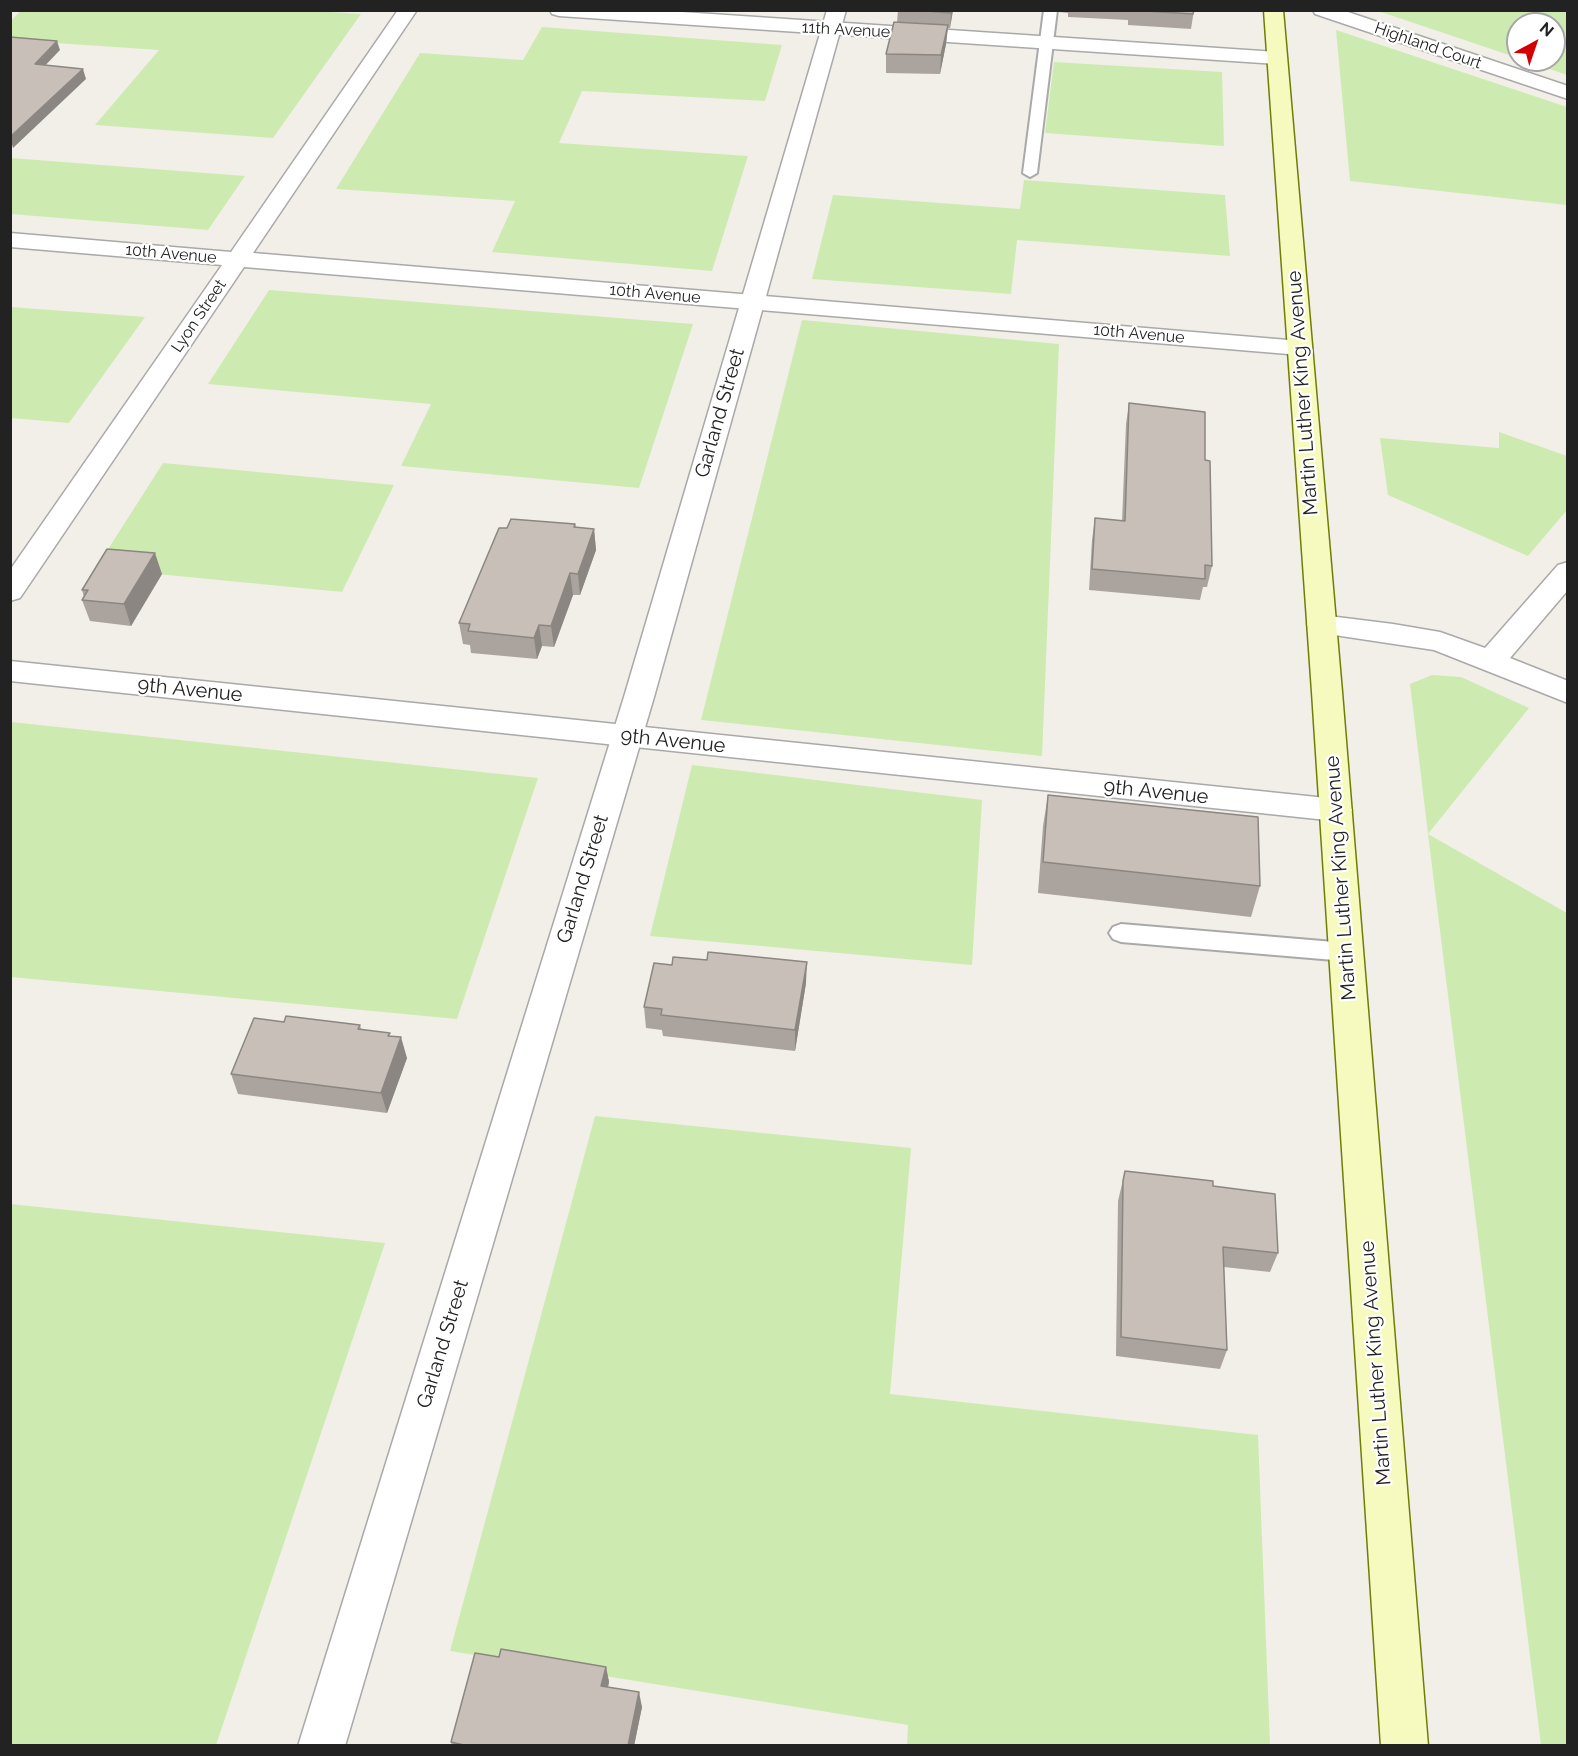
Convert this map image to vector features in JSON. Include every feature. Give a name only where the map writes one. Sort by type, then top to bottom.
[{"type":"main road","name":"Martin Luther King Avenue","points":[[1273,10],[1336,810],[1405,1746]]},
{"type":"street","name":"Lyon Street","points":[[10,592],[408,10]]},
{"type":"street","name":"11th Avenue","points":[[559,10],[834,20],[1047,43],[1277,58]]},
{"type":"street","name":"Highland Court","points":[[1322,10],[1568,93]]},
{"type":"street","name":"Garland Street","points":[[321,1746],[627,736],[834,20]]},
{"type":"street","name":"10th Avenue","points":[[10,240],[1300,348]]},
{"type":"street","points":[[1490,662],[1568,571]]},
{"type":"street","points":[[1321,624],[1424,638],[1456,648],[1568,693]]},
{"type":"street","name":"9th Avenue","points":[[10,671],[1336,810]]},
{"type":"lane","points":[[1030,173],[1051,10]]},
{"type":"lane","points":[[1121,933],[1346,952]]},
{"type":"green space","points":[[21,10],[302,10],[361,14],[273,138],[95,125],[159,50],[11,40],[10,22]]},
{"type":"green space","points":[[1378,11],[1567,11],[1567,75],[1558,72],[1566,72],[1566,12],[1506,12],[1506,54]]},
{"type":"green space","points":[[542,27],[782,45],[765,101],[582,91],[559,143],[748,156],[712,271],[492,252],[515,201],[336,189],[420,53],[523,60]]},
{"type":"green space","points":[[1336,30],[1567,107],[1567,205],[1350,181]]},
{"type":"green space","points":[[1054,62],[1222,72],[1224,146],[1045,133]]},
{"type":"green space","points":[[11,158],[245,176],[208,230],[11,214]]},
{"type":"green space","points":[[1024,180],[1225,195],[1230,256],[1017,240],[1011,294],[812,279],[833,195],[1020,209]]},
{"type":"green space","points":[[269,290],[693,324],[639,488],[401,466],[431,404],[208,384]]},
{"type":"green space","points":[[10,307],[145,317],[69,423],[11,418]]},
{"type":"green space","points":[[802,320],[1059,344],[1042,756],[701,720]]},
{"type":"green space","points":[[1499,432],[1567,456],[1567,510],[1528,556],[1388,495],[1380,438],[1499,448]]},
{"type":"green space","points":[[163,463],[394,485],[342,592],[96,568]]},
{"type":"green space","points":[[1432,675],[1461,677],[1529,708],[1428,834],[1410,684]]},
{"type":"green space","points":[[11,722],[538,778],[457,1019],[11,977]]},
{"type":"green space","points":[[692,765],[982,800],[972,965],[650,936]]},
{"type":"green space","points":[[1428,834],[1567,913],[1567,1745],[1541,1745]]},
{"type":"green space","points":[[595,1116],[911,1148],[890,1394],[1258,1435],[1270,1745],[907,1745],[908,1725],[450,1651]]},
{"type":"green space","points":[[10,1204],[385,1243],[216,1745],[11,1745]]},
{"type":"building","points":[[914,10],[951,10],[951,13]]},
{"type":"building","points":[[1130,10],[1194,10],[1193,14]]},
{"type":"building","points":[[894,22],[948,25],[941,55],[886,54]]},
{"type":"building","points":[[10,37],[57,41],[35,64],[83,69],[10,137]]},
{"type":"building","points":[[1129,403],[1205,412],[1205,460],[1210,461],[1212,566],[1205,565],[1205,579],[1092,569],[1095,518],[1125,521]]},
{"type":"building","points":[[511,519],[575,524],[574,527],[594,529],[578,574],[570,573],[551,626],[539,625],[534,638],[468,631],[470,624],[459,623],[499,528],[507,528]]},
{"type":"building","points":[[107,549],[155,553],[124,604],[82,600],[88,590],[82,590]]},
{"type":"building","points":[[1048,795],[1258,817],[1260,886],[1043,862]]},
{"type":"building","points":[[708,952],[807,962],[795,1030],[661,1015],[662,1009],[644,1007],[654,963],[672,965],[673,957],[707,960]]},
{"type":"building","points":[[286,1016],[360,1025],[358,1029],[390,1033],[388,1036],[401,1037],[381,1093],[231,1074],[254,1018],[284,1022]]},
{"type":"building","points":[[1125,1171],[1213,1181],[1213,1186],[1275,1194],[1278,1253],[1223,1247],[1227,1350],[1121,1337]]},
{"type":"building","points":[[501,1649],[606,1667],[601,1686],[639,1692],[628,1746],[468,1746],[451,1742],[475,1653],[499,1657]]}]
